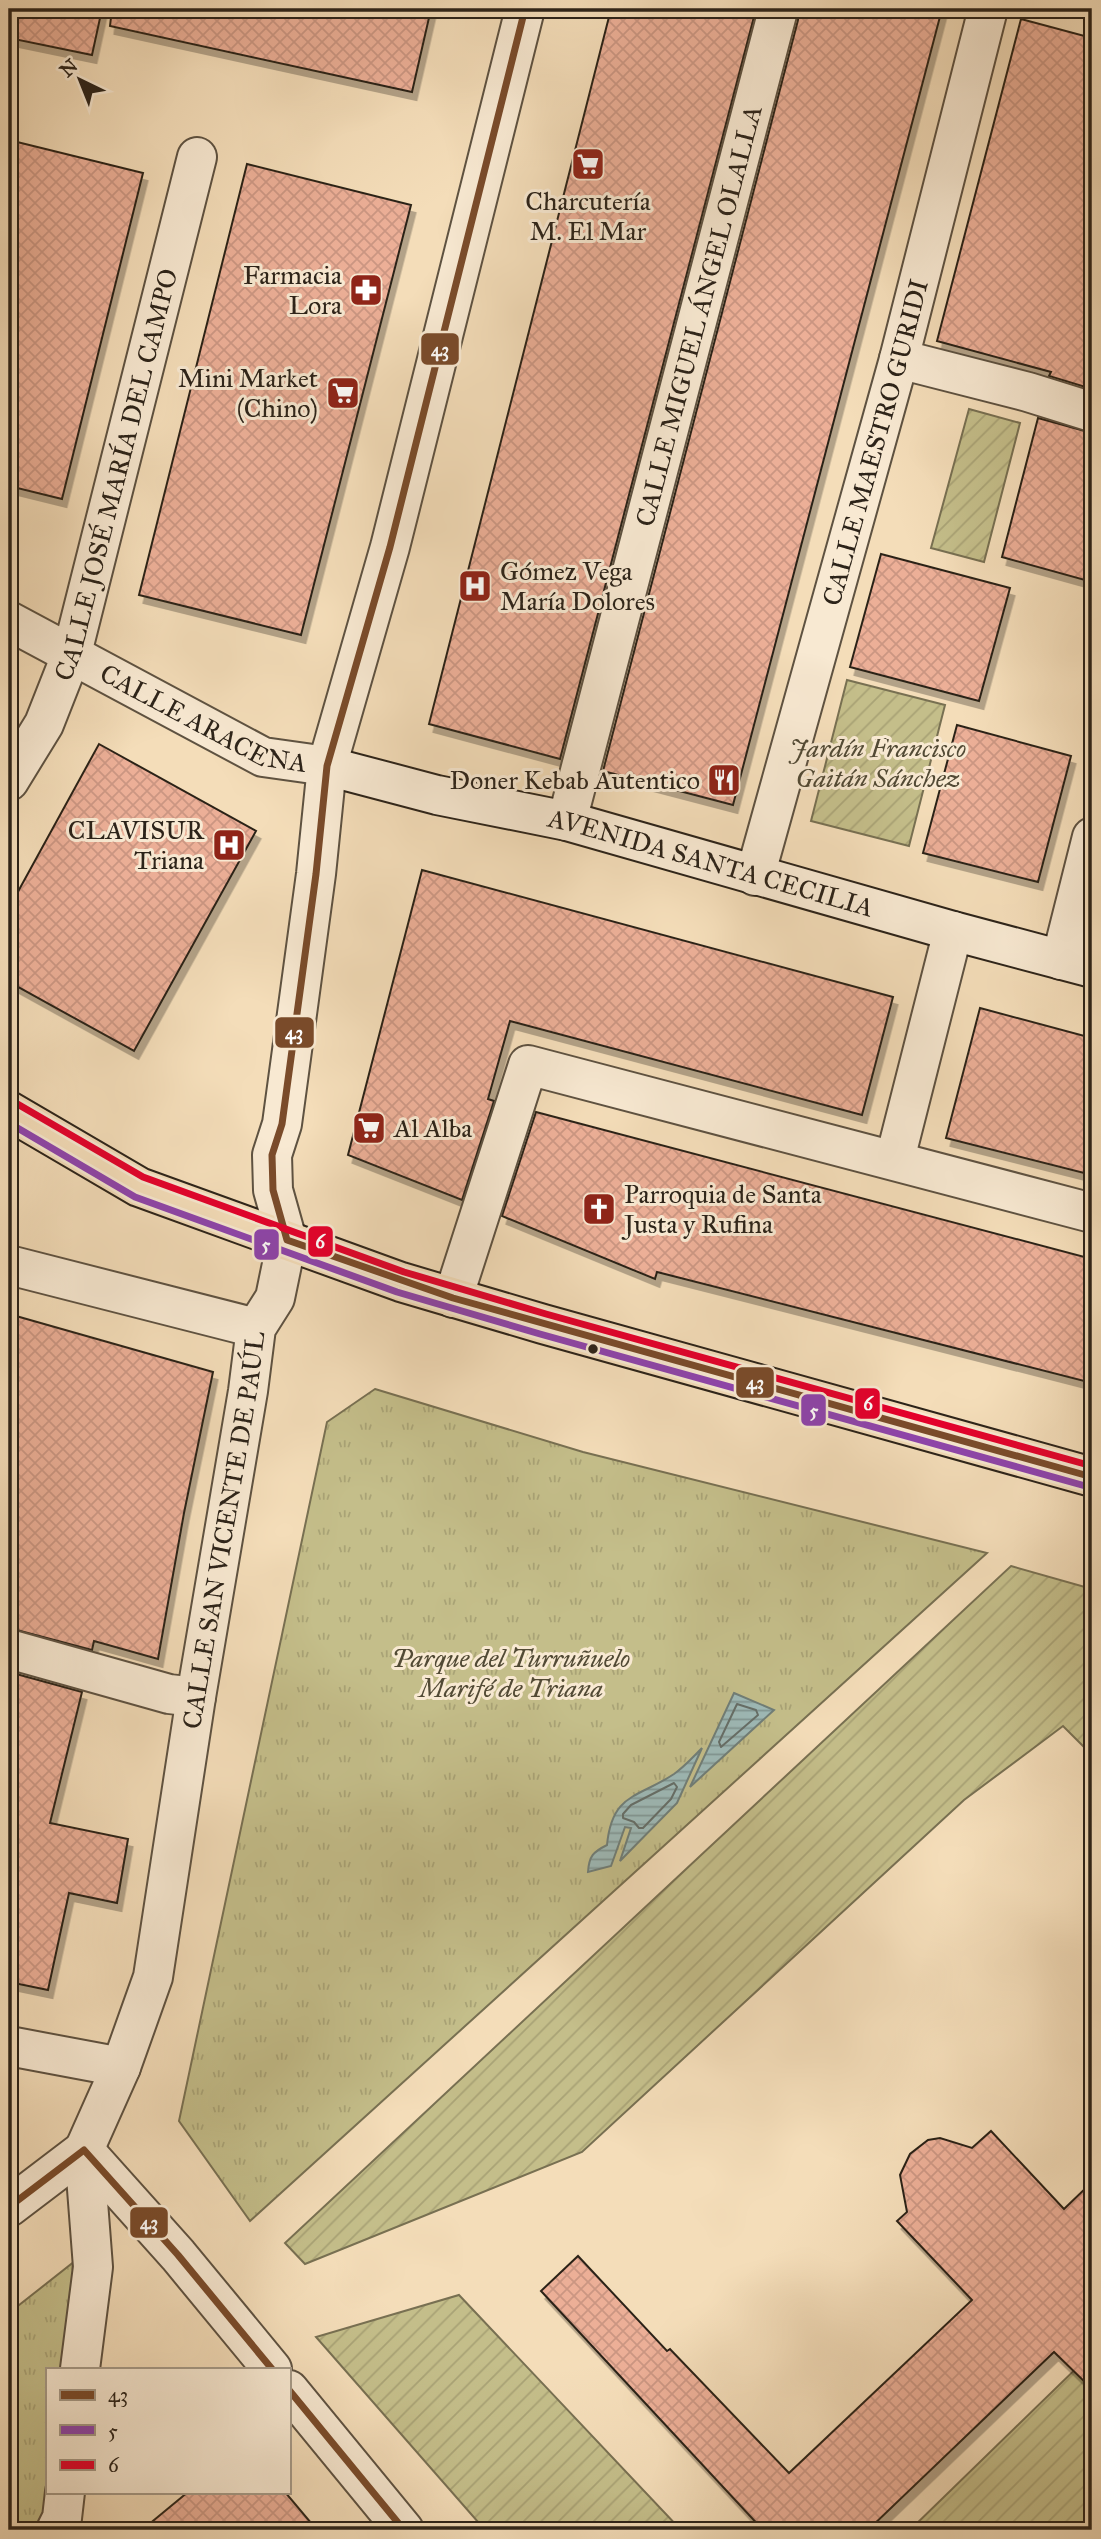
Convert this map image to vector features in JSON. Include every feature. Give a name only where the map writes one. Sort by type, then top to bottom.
[{"type":"main road","points":[[9,1111],[139,1187],[453,1298],[1092,1477]]},
{"type":"street","name":"CALLE SAN VICENTE DE PAÚL","points":[[84,2150],[121,2067],[153,1977],[256,1328],[275,1298],[287,1241],[273,1191],[272,1155],[282,1125],[316,874],[327,766],[390,547],[524,9]]},
{"type":"street","name":"CALLE MAESTRO GURIDI","points":[[755,876],[899,359],[988,9]]},
{"type":"street","name":"CALLE MIGUEL ÁNGEL OLALLA","points":[[567,821],[777,15]]},
{"type":"street","name":"CALLE JOSÉ MARÍA DEL CAMPO","points":[[9,781],[44,724],[72,653],[197,157]]},
{"type":"street","points":[[899,359],[1028,392],[1092,412]]},
{"type":"street","name":"CALLE ARACENA","points":[[9,621],[263,758],[327,766]]},
{"type":"street","name":"AVENIDA SANTA CECILIA","points":[[327,766],[437,795],[567,821],[755,876],[1077,964]]},
{"type":"street","points":[[1077,964],[1092,837]]},
{"type":"street","points":[[895,1160],[953,931]]},
{"type":"street","points":[[453,1298],[528,1065],[1092,1213]]},
{"type":"street","points":[[9,1265],[256,1328]]},
{"type":"street","points":[[9,1649],[169,1694],[196,1697]]},
{"type":"street","points":[[9,2046],[121,2067]]},
{"type":"street","points":[[9,2207],[84,2150]]},
{"type":"street","points":[[80,2368],[93,2267],[84,2150]]},
{"type":"street","points":[[84,2150],[178,2255],[271,2368]]},
{"type":"street","points":[[290,2391],[404,2530]]},
{"type":"street","points":[[57,2530],[62,2518],[65,2494]]},
{"type":"green space","points":[[969,409],[1020,423],[984,562],[931,548]]},
{"type":"green space","name":"Jardín Francisco Gaitán Sánchez","points":[[847,680],[945,705],[909,846],[811,821]]},
{"type":"green space","name":"Parque del Turruñuelo Marifé de Triana","points":[[375,1389],[583,1452],[987,1553],[250,2221],[179,2121],[327,1422]]},
{"type":"green space","points":[[1011,1566],[1092,1589],[1092,1755],[1063,1726],[964,1800],[582,2152],[305,2264],[285,2243]]},
{"type":"green space","points":[[75,2261],[67,2368],[46,2368],[47,2494],[42,2530],[9,2530],[9,2313]]},
{"type":"green space","points":[[459,2295],[681,2530],[485,2530],[316,2337]]},
{"type":"green space","points":[[1092,2353],[1092,2530],[910,2530]]},
{"type":"water","points":[[734,1693],[774,1710],[690,1787]]},
{"type":"water","points":[[702,1748],[677,1803],[620,1861],[631,1828],[625,1827],[611,1866],[588,1872],[593,1855],[607,1845],[610,1828],[621,1806],[638,1793],[674,1774]]},
{"type":"building","points":[[9,9],[102,9],[92,55],[9,38]]},
{"type":"building","points":[[112,9],[431,9],[412,92],[110,26]]},
{"type":"building","points":[[611,9],[756,9],[560,759],[429,724]]},
{"type":"building","points":[[798,9],[942,9],[733,805],[603,771],[798,20]]},
{"type":"building","points":[[1021,19],[1092,38],[1092,389],[1049,376],[1051,372],[937,341]]},
{"type":"building","points":[[9,140],[143,173],[62,499],[9,486]]},
{"type":"building","points":[[247,164],[411,205],[301,635],[139,595]]},
{"type":"building","points":[[1038,418],[1092,433],[1092,582],[1002,557]]},
{"type":"building","points":[[881,554],[1010,588],[979,701],[850,667]]},
{"type":"building","points":[[957,725],[1071,756],[1038,882],[923,853]]},
{"type":"building","points":[[99,744],[256,831],[134,1051],[9,982],[9,908]]},
{"type":"building","points":[[422,870],[893,997],[862,1115],[510,1021],[488,1099],[494,1101],[462,1200],[348,1155]]},
{"type":"building","points":[[980,1008],[1092,1038],[1092,1175],[946,1138]]},
{"type":"building","points":[[536,1112],[1092,1259],[1092,1383],[657,1272],[655,1279],[502,1216]]},
{"type":"building","points":[[9,1314],[213,1372],[158,1659],[94,1641],[92,1650],[9,1628]]},
{"type":"building","points":[[9,1672],[82,1692],[50,1823],[128,1839],[117,1903],[69,1893],[48,1990],[9,1982]]},
{"type":"building","points":[[991,2131],[1064,2209],[1092,2182],[1092,2389],[1054,2352],[868,2530],[763,2530],[541,2291],[578,2256],[667,2351],[670,2349],[789,2473],[972,2300],[897,2221],[907,2212],[900,2175],[910,2154],[928,2140],[940,2138],[972,2148]]},
{"type":"building","points":[[186,2494],[287,2494],[317,2530],[142,2530]]},
{"type":"transit line","name":"43","points":[[525,9],[390,547],[327,766],[316,874],[282,1124],[272,1155],[273,1190],[287,1240],[453,1298],[1092,1477]]},
{"type":"transit line","name":"6","points":[[14,1102],[143,1177],[404,1272],[1092,1466]]},
{"type":"transit line","name":"5","points":[[9,1123],[135,1197],[397,1292],[1089,1487]]},
{"type":"transit line","name":"43","points":[[9,2207],[84,2150],[178,2255],[271,2368]]},
{"type":"transit line","name":"43","points":[[290,2391],[404,2530]]},
{"type":"place","name":"Charcutería M. El Mar","points":[[588,164]]},
{"type":"place","name":"Farmacia Lora","points":[[366,290]]},
{"type":"place","name":"Mini Market (Chino)","points":[[343,393]]},
{"type":"place","name":"Gómez Vega María Dolores","points":[[475,586]]},
{"type":"place","name":"Doner Kebab Autentico","points":[[724,780]]},
{"type":"place","name":"CLAVISUR Triana","points":[[229,845]]},
{"type":"place","name":"Al Alba","points":[[369,1128]]},
{"type":"place","name":"Parroquia de Santa Justa y Rufina","points":[[599,1209]]}]
